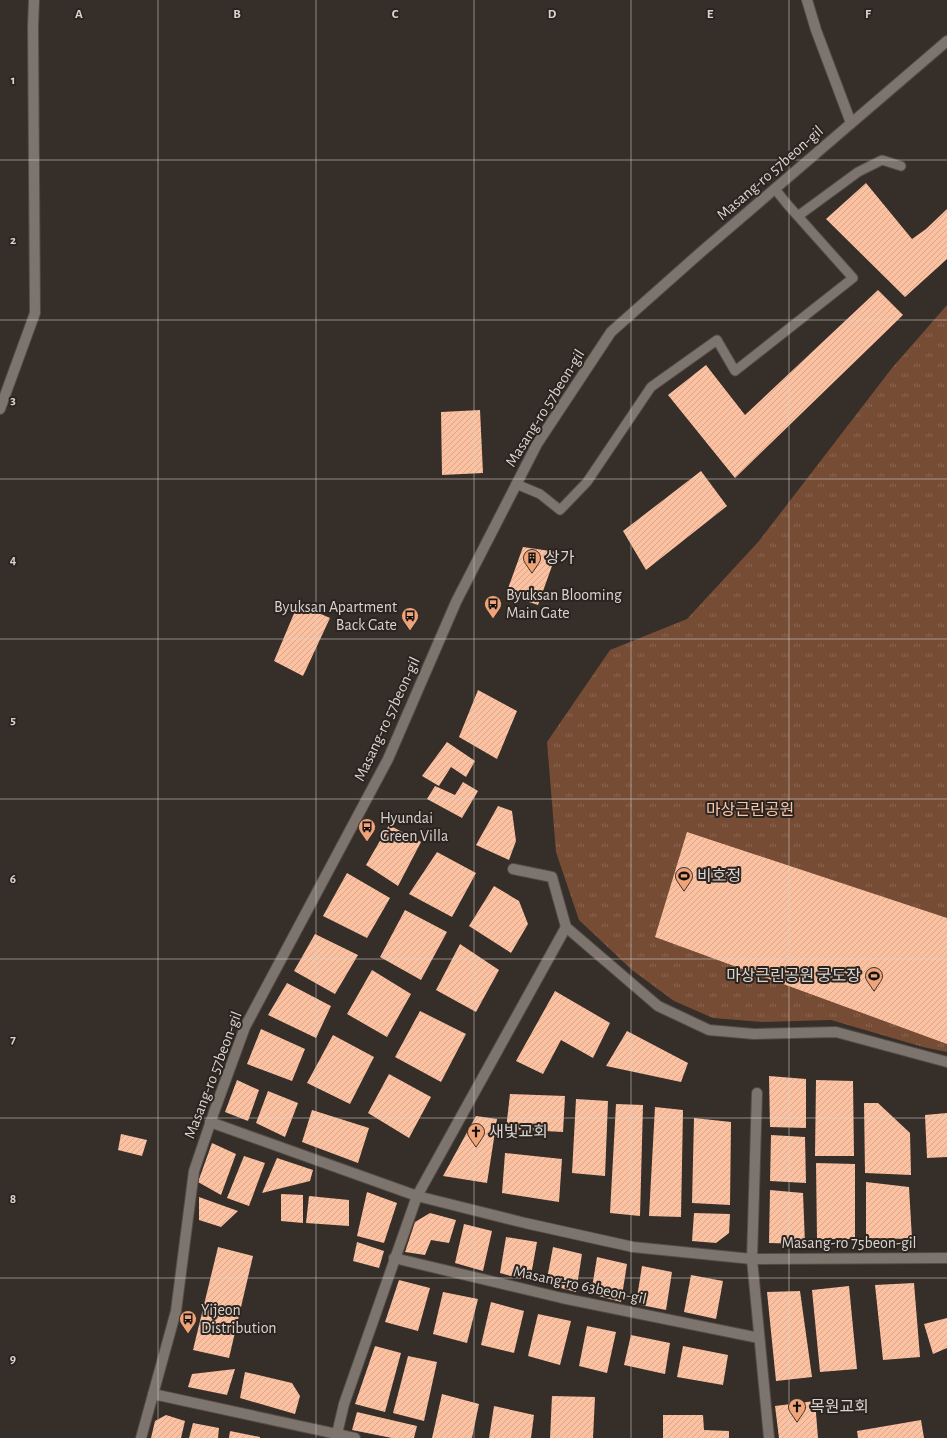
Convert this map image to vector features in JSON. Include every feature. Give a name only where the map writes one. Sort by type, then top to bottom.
[{"type":"street","points":[[0,409],[35,313],[34,0]]},
{"type":"street","points":[[807,0],[816,30],[851,123]]},
{"type":"street","name":"Masang-ro 57beon-gil","points":[[141,1438],[176,1311],[194,1171],[210,1122],[245,1027],[388,759],[456,602],[537,444],[611,332],[947,41]]},
{"type":"street","points":[[513,869],[552,877],[566,927],[658,1006],[709,1030],[754,1034],[836,1032],[947,1062]]},
{"type":"street","points":[[337,1436],[344,1404],[416,1196],[566,927]]},
{"type":"street","points":[[757,1093],[752,1259],[769,1438]]},
{"type":"street","points":[[210,1122],[416,1196],[525,1223],[633,1247],[752,1259]]},
{"type":"street","name":"Masang-ro 63beon-gil","points":[[394,1258],[562,1298],[760,1338]]},
{"type":"street","name":"Masang-ro 75beon-gil","points":[[752,1259],[947,1258]]},
{"type":"street","points":[[153,1394],[337,1436],[355,1438]]},
{"type":"lane","points":[[798,216],[858,172],[882,160],[901,166]]},
{"type":"lane","points":[[516,484],[540,494],[560,510],[587,482],[651,387],[717,340],[735,371],[853,278],[775,189]]},
{"type":"green space","name":"마상근린공원","points":[[947,305],[947,1052],[923,1047],[831,1020],[762,1022],[713,1018],[674,1001],[632,970],[579,920],[556,852],[547,742],[610,650],[687,619],[759,541],[892,368]]},
{"type":"building","points":[[866,183],[912,239],[926,229],[947,209],[947,259],[905,297],[826,219]]},
{"type":"building","points":[[878,290],[903,315],[735,478],[668,395],[706,365],[745,415]]},
{"type":"building","points":[[480,410],[483,473],[442,475],[441,412]]},
{"type":"building","points":[[701,471],[727,506],[646,570],[623,531]]},
{"type":"building","name":"상가","points":[[523,547],[557,552],[538,605],[506,594]]},
{"type":"building","points":[[298,604],[330,618],[303,676],[274,661]]},
{"type":"building","points":[[478,690],[517,711],[497,759],[459,737]]},
{"type":"building","points":[[447,742],[475,761],[466,777],[451,767],[439,786],[422,776]]},
{"type":"building","points":[[463,782],[478,791],[462,818],[427,799],[435,786],[455,795]]},
{"type":"building","points":[[498,806],[512,811],[516,841],[509,860],[476,845]]},
{"type":"building","points":[[389,825],[421,842],[398,886],[366,865]]},
{"type":"building","name":"마상근린공원 궁도장","points":[[687,832],[947,918],[947,1044],[655,937]]},
{"type":"building","points":[[437,852],[476,873],[452,917],[409,894]]},
{"type":"building","points":[[347,873],[390,898],[367,938],[323,916]]},
{"type":"building","points":[[494,886],[519,901],[528,924],[511,953],[469,926]]},
{"type":"building","points":[[405,910],[447,932],[421,980],[380,957]]},
{"type":"building","points":[[315,934],[358,955],[335,994],[294,971]]},
{"type":"building","points":[[460,944],[499,970],[476,1012],[436,990]]},
{"type":"building","points":[[372,970],[411,994],[387,1037],[347,1014]]},
{"type":"building","points":[[287,983],[331,1006],[316,1038],[268,1015]]},
{"type":"building","points":[[555,991],[610,1023],[593,1058],[561,1040],[543,1074],[516,1061]]},
{"type":"building","points":[[420,1011],[466,1034],[441,1082],[395,1057]]},
{"type":"building","points":[[261,1029],[305,1049],[292,1081],[247,1064]]},
{"type":"building","points":[[627,1031],[688,1063],[681,1082],[606,1066]]},
{"type":"building","points":[[333,1035],[374,1057],[350,1104],[307,1083]]},
{"type":"building","points":[[389,1074],[431,1097],[409,1138],[368,1113]]},
{"type":"building","points":[[769,1076],[806,1079],[806,1128],[770,1127]]},
{"type":"building","points":[[237,1080],[259,1090],[248,1121],[225,1112]]},
{"type":"building","points":[[816,1080],[853,1081],[854,1156],[815,1156]]},
{"type":"building","points":[[268,1091],[298,1103],[285,1137],[256,1123]]},
{"type":"building","points":[[510,1094],[565,1096],[563,1132],[506,1129]]},
{"type":"building","points":[[576,1099],[608,1101],[605,1176],[572,1173]]},
{"type":"building","points":[[864,1103],[878,1103],[910,1133],[911,1175],[865,1173]]},
{"type":"building","points":[[616,1104],[643,1105],[640,1216],[610,1213]]},
{"type":"building","points":[[655,1107],[683,1110],[681,1217],[649,1216]]},
{"type":"building","points":[[312,1110],[369,1128],[358,1163],[302,1142]]},
{"type":"building","points":[[947,1113],[947,1157],[927,1158],[925,1115]]},
{"type":"building","name":"새빛교회","points":[[476,1116],[497,1119],[487,1183],[443,1176]]},
{"type":"building","points":[[694,1118],[731,1122],[730,1205],[692,1203]]},
{"type":"building","points":[[121,1134],[147,1140],[142,1156],[118,1150]]},
{"type":"building","points":[[771,1135],[805,1137],[806,1183],[770,1181]]},
{"type":"building","points":[[212,1143],[236,1154],[221,1195],[198,1182]]},
{"type":"building","points":[[505,1153],[562,1159],[559,1202],[502,1193]]},
{"type":"building","points":[[244,1156],[265,1163],[249,1206],[227,1198]]},
{"type":"building","points":[[277,1158],[313,1170],[310,1181],[262,1193]]},
{"type":"building","points":[[816,1163],[855,1164],[855,1239],[817,1239]]},
{"type":"building","points":[[866,1182],[909,1187],[912,1239],[866,1238]]},
{"type":"building","points":[[770,1190],[803,1193],[805,1244],[769,1243]]},
{"type":"building","points":[[367,1192],[397,1203],[384,1243],[357,1236]]},
{"type":"building","points":[[281,1194],[303,1195],[303,1223],[281,1221]]},
{"type":"building","points":[[309,1196],[349,1200],[349,1226],[306,1223]]},
{"type":"building","points":[[199,1197],[238,1211],[221,1227],[199,1220]]},
{"type":"building","points":[[430,1213],[456,1220],[449,1243],[431,1240],[425,1255],[405,1252],[415,1222]]},
{"type":"building","points":[[694,1213],[730,1214],[729,1233],[716,1243],[692,1241]]},
{"type":"building","points":[[464,1224],[492,1231],[483,1271],[455,1263]]},
{"type":"building","points":[[506,1237],[537,1242],[530,1281],[500,1273]]},
{"type":"building","points":[[357,1242],[384,1251],[379,1268],[353,1261]]},
{"type":"building","points":[[218,1247],[253,1256],[229,1358],[193,1350]]},
{"type":"building","points":[[553,1247],[582,1254],[576,1292],[546,1284]]},
{"type":"building","points":[[597,1257],[627,1264],[621,1302],[591,1294]]},
{"type":"building","points":[[642,1266],[672,1272],[666,1310],[636,1304]]},
{"type":"building","points":[[691,1275],[723,1281],[716,1319],[684,1312]]},
{"type":"building","points":[[399,1280],[430,1288],[418,1331],[385,1322]]},
{"type":"building","points":[[914,1283],[920,1357],[883,1360],[875,1285]]},
{"type":"building","points":[[849,1286],[857,1369],[820,1372],[812,1290]]},
{"type":"building","points":[[800,1291],[812,1377],[776,1381],[767,1292]]},
{"type":"building","points":[[443,1292],[478,1299],[467,1343],[433,1334]]},
{"type":"building","points":[[491,1302],[524,1311],[514,1353],[481,1345]]},
{"type":"building","points":[[538,1314],[571,1321],[560,1365],[528,1356]]},
{"type":"building","points":[[947,1318],[947,1348],[933,1354],[924,1324]]},
{"type":"building","points":[[587,1326],[616,1332],[607,1373],[579,1366]]},
{"type":"building","points":[[631,1335],[670,1343],[665,1374],[624,1365]]},
{"type":"building","points":[[375,1346],[401,1353],[385,1412],[355,1404]]},
{"type":"building","points":[[683,1346],[728,1355],[723,1385],[677,1377]]},
{"type":"building","points":[[408,1356],[437,1362],[424,1421],[393,1413]]},
{"type":"building","points":[[235,1369],[227,1395],[188,1387],[192,1374]]},
{"type":"building","points":[[245,1372],[292,1383],[300,1396],[295,1414],[240,1398]]},
{"type":"building","points":[[442,1394],[479,1404],[472,1438],[432,1438]]},
{"type":"building","points":[[552,1396],[595,1397],[593,1438],[550,1438]]},
{"type":"building","name":"목원교회","points":[[815,1401],[818,1438],[779,1438],[775,1406]]},
{"type":"building","points":[[494,1406],[534,1415],[531,1438],[489,1438]]},
{"type":"building","points":[[357,1412],[417,1426],[414,1438],[392,1438],[352,1430]]},
{"type":"building","points":[[166,1415],[185,1421],[181,1438],[151,1438],[155,1421]]},
{"type":"building","points":[[663,1415],[703,1415],[704,1430],[729,1431],[729,1438],[663,1438]]},
{"type":"building","points":[[921,1420],[924,1438],[858,1438],[857,1431]]},
{"type":"building","points":[[193,1423],[219,1428],[218,1438],[189,1438]]},
{"type":"building","points":[[230,1431],[260,1437],[260,1438],[229,1438]]},
{"type":"place","name":"상가","points":[[532,573]]},
{"type":"place","name":"Byuksan Blooming Main Gate","points":[[493,619]]},
{"type":"place","name":"Byuksan Apartment Back Gate","points":[[410,631]]},
{"type":"place","name":"Hyundai Green Villa","points":[[367,842]]},
{"type":"place","name":"비호정","points":[[684,891]]},
{"type":"place","name":"마상근린공원 궁도장","points":[[874,991]]},
{"type":"place","name":"새빛교회","points":[[476,1147]]},
{"type":"place","name":"Yijeon Distribution","points":[[188,1334]]},
{"type":"place","name":"목원교회","points":[[797,1422]]}]
